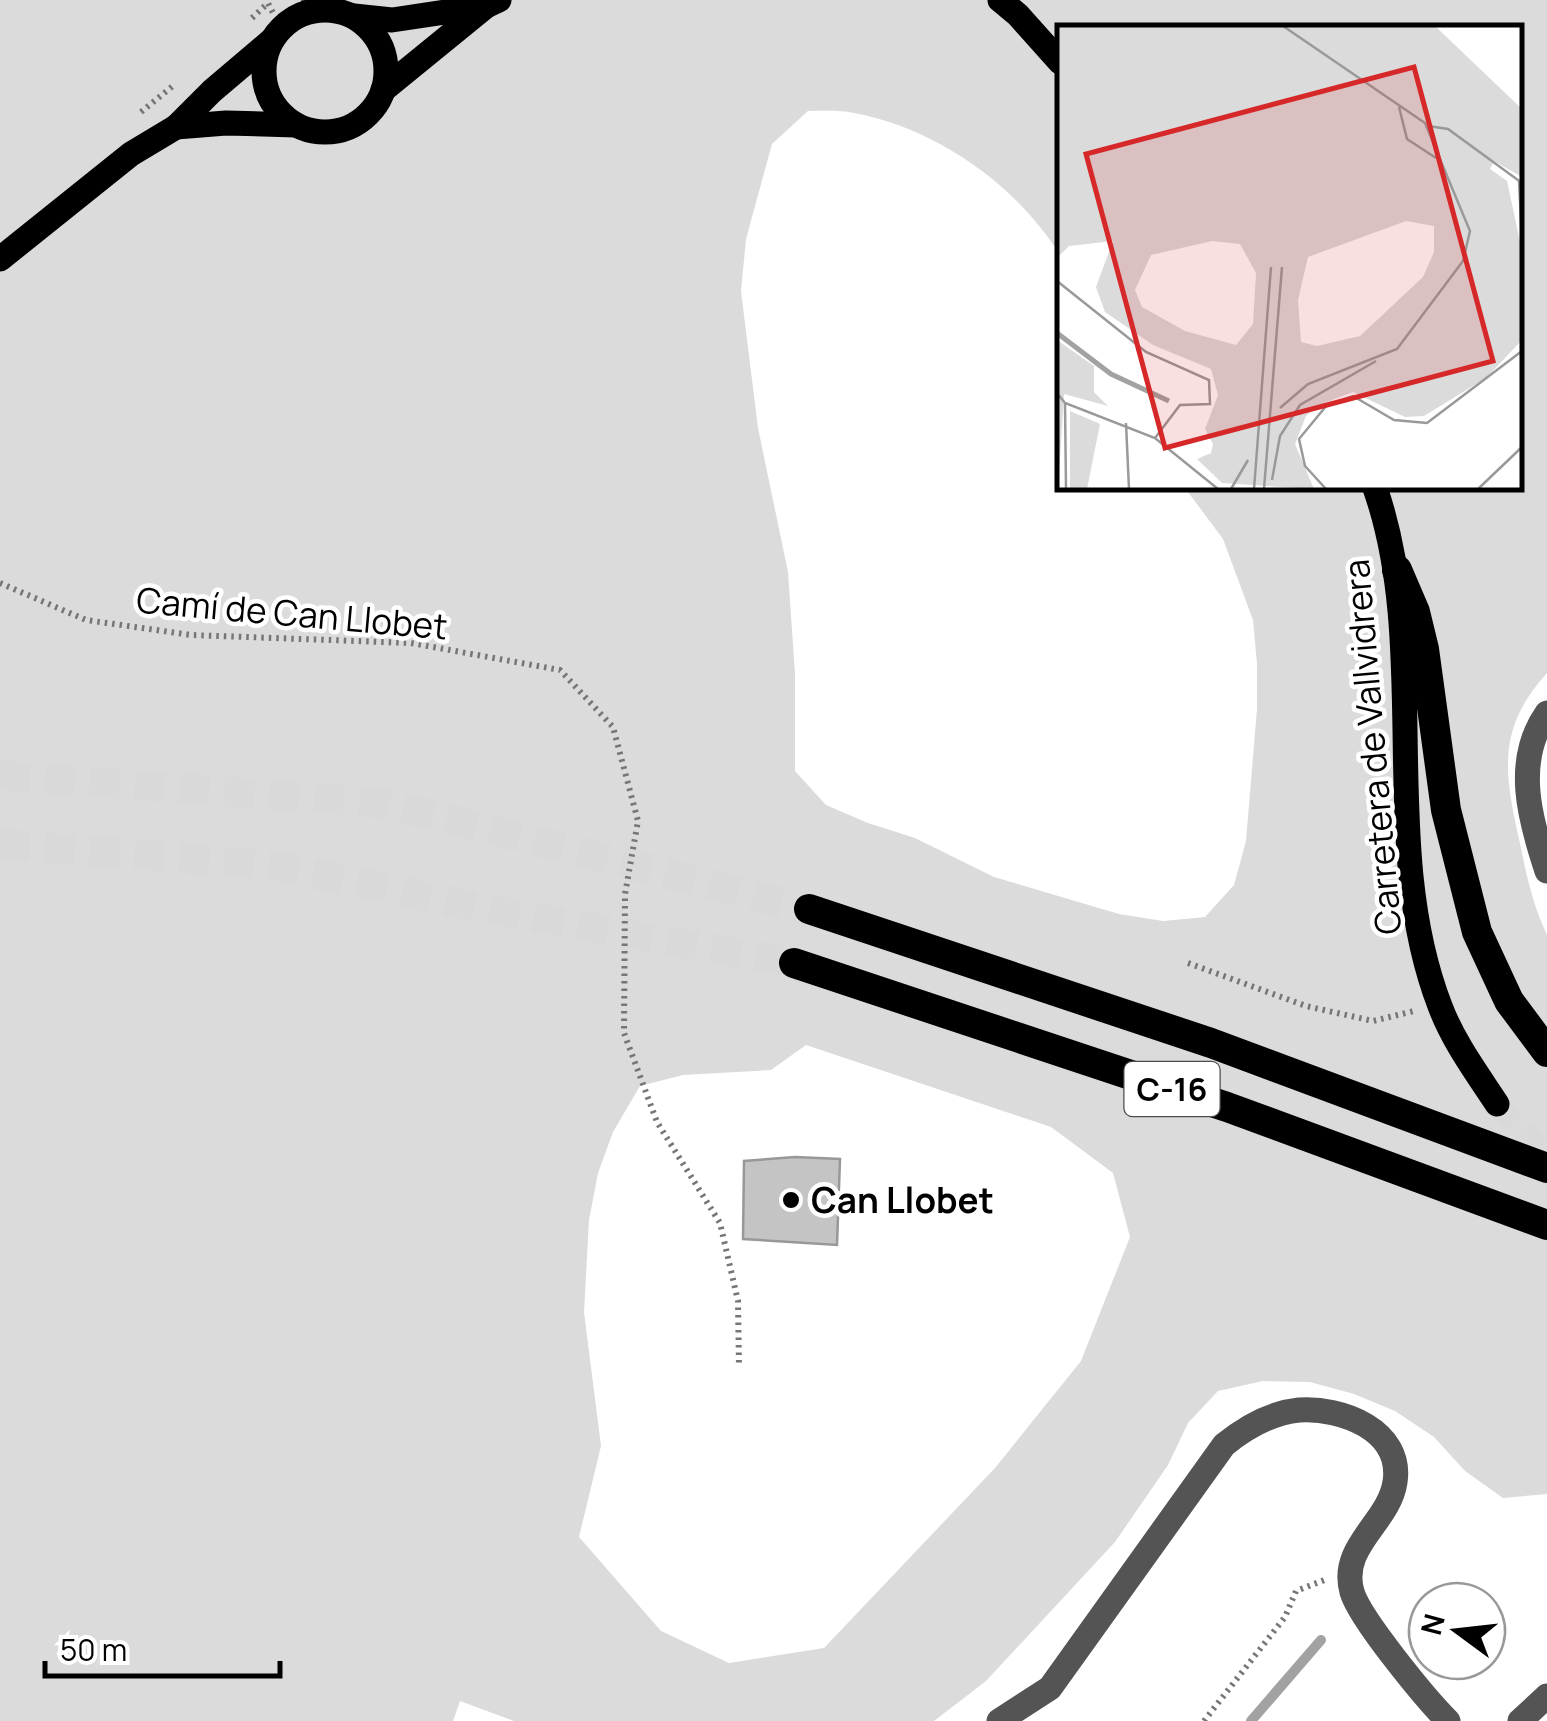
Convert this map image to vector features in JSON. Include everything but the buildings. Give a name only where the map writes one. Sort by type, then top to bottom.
[{"type":"highway","points":[[1397,570],[1415,612],[1424,649],[1446,810],[1477,932],[1509,1001],[1547,1052]]},
{"type":"highway","name":"C-16","points":[[809,909],[1211,1043],[1547,1168]]},
{"type":"highway","name":"C-16","points":[[794,963],[1227,1108],[1547,1225]]},
{"type":"main road","points":[[1000,0],[1057,59]]},
{"type":"main road","points":[[0,260],[130,154],[176,127],[275,30],[313,5],[354,16],[392,20],[492,3]]},
{"type":"main road","points":[[383,90],[492,3]]},
{"type":"main road","points":[[176,127],[226,123],[296,125],[328,133],[347,129],[378,103],[386,64],[381,44],[354,16]]},
{"type":"main road","points":[[275,30],[264,69],[266,89],[275,107],[296,125]]},
{"type":"main road","name":"Carretera de Vallvidrera","points":[[1375,490],[1397,570],[1420,936],[1440,1006],[1458,1044],[1497,1104]]},
{"type":"street","points":[[1547,713],[1534,732],[1526,774],[1530,816],[1547,871]]},
{"type":"street","points":[[998,1721],[1050,1688],[1206,1466],[1244,1428],[1298,1410],[1327,1411],[1372,1428],[1386,1440],[1394,1456],[1395,1482],[1385,1506],[1354,1554],[1352,1592],[1362,1611],[1448,1721]]},
{"type":"street","points":[[1520,1721],[1547,1696]]},
{"type":"path","points":[[241,28],[268,4],[275,30]]},
{"type":"path","points":[[140,113],[186,76]]},
{"type":"path","name":"Camí de Can Llobet","points":[[0,583],[86,620],[191,635],[411,643],[560,670],[614,727],[638,821],[625,894],[624,1033],[657,1122],[720,1223],[738,1301],[739,1366]]},
{"type":"path","points":[[1188,963],[1306,1006],[1373,1021],[1440,1006]]},
{"type":"path","points":[[1204,1721],[1284,1617],[1296,1590],[1350,1574]]},
{"type":"shaded area","points":[[0,0],[1547,0],[1547,673],[1519,713],[1512,732],[1508,772],[1527,876],[1547,935],[1547,1494],[1503,1498],[1465,1471],[1434,1437],[1395,1411],[1354,1394],[1310,1382],[1263,1381],[1218,1391],[1188,1423],[1168,1465],[1115,1542],[986,1681],[934,1721],[514,1721],[460,1701],[453,1721],[0,1721]],"holes":[[[806,1045],[1051,1127],[1113,1173],[1130,1237],[1081,1361],[995,1468],[824,1648],[729,1663],[661,1631],[579,1537],[601,1446],[584,1312],[589,1220],[598,1173],[613,1132],[640,1086],[683,1075],[771,1070]]]},
{"type":"waterway","points":[[1251,1721],[1321,1640]]},
{"type":"tunnel","points":[[0,775],[384,803],[809,909]]},
{"type":"tunnel","points":[[0,844],[272,865],[477,907],[794,963]]},
{"type":"tunnel","points":[[1497,1104],[1547,1156]]},
{"type":"place","name":"Can Llobet","points":[[791,1200]]}]
